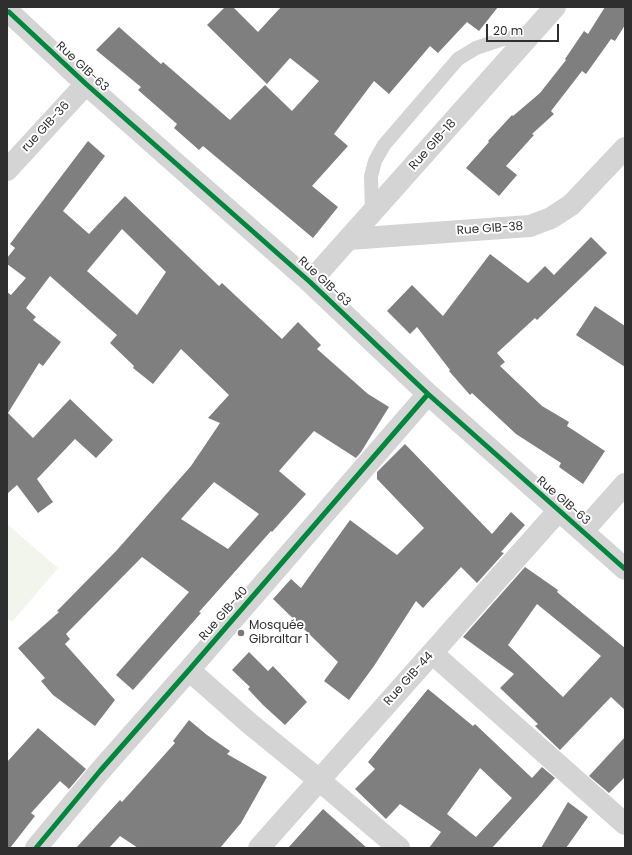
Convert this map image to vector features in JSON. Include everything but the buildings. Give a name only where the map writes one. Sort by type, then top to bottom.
[{"type":"street","name":"Rue GIB-18","points":[[310,282],[555,7]]},
{"type":"street","name":"Rue GIB-63","points":[[13,11],[86,84],[310,282],[428,394],[625,569]]},
{"type":"street","name":"rue GIB-36","points":[[7,170],[86,84]]},
{"type":"street","name":"Rue GIB-38","points":[[349,239],[530,226],[551,218],[571,205],[625,148]]},
{"type":"street","name":"Rue GIB-40","points":[[36,848],[100,771],[428,394]]},
{"type":"street","points":[[583,531],[625,484]]},
{"type":"street","name":"Rue GIB-44","points":[[259,848],[558,510]]},
{"type":"street","points":[[432,653],[625,824]]},
{"type":"street","points":[[189,670],[249,723],[399,848]]},
{"type":"lane","points":[[372,213],[371,176],[384,145],[458,59],[476,48],[500,40],[531,34]]},
{"type":"shaded area","points":[[7,524],[58,568],[12,622],[7,618]]},
{"type":"cycle path","points":[[9,12],[86,84],[310,282],[428,394],[625,569]]},
{"type":"cycle path","points":[[36,848],[100,771],[428,394]]},
{"type":"place","name":"Mosquée Gibraltar 1","points":[[241,633]]}]
